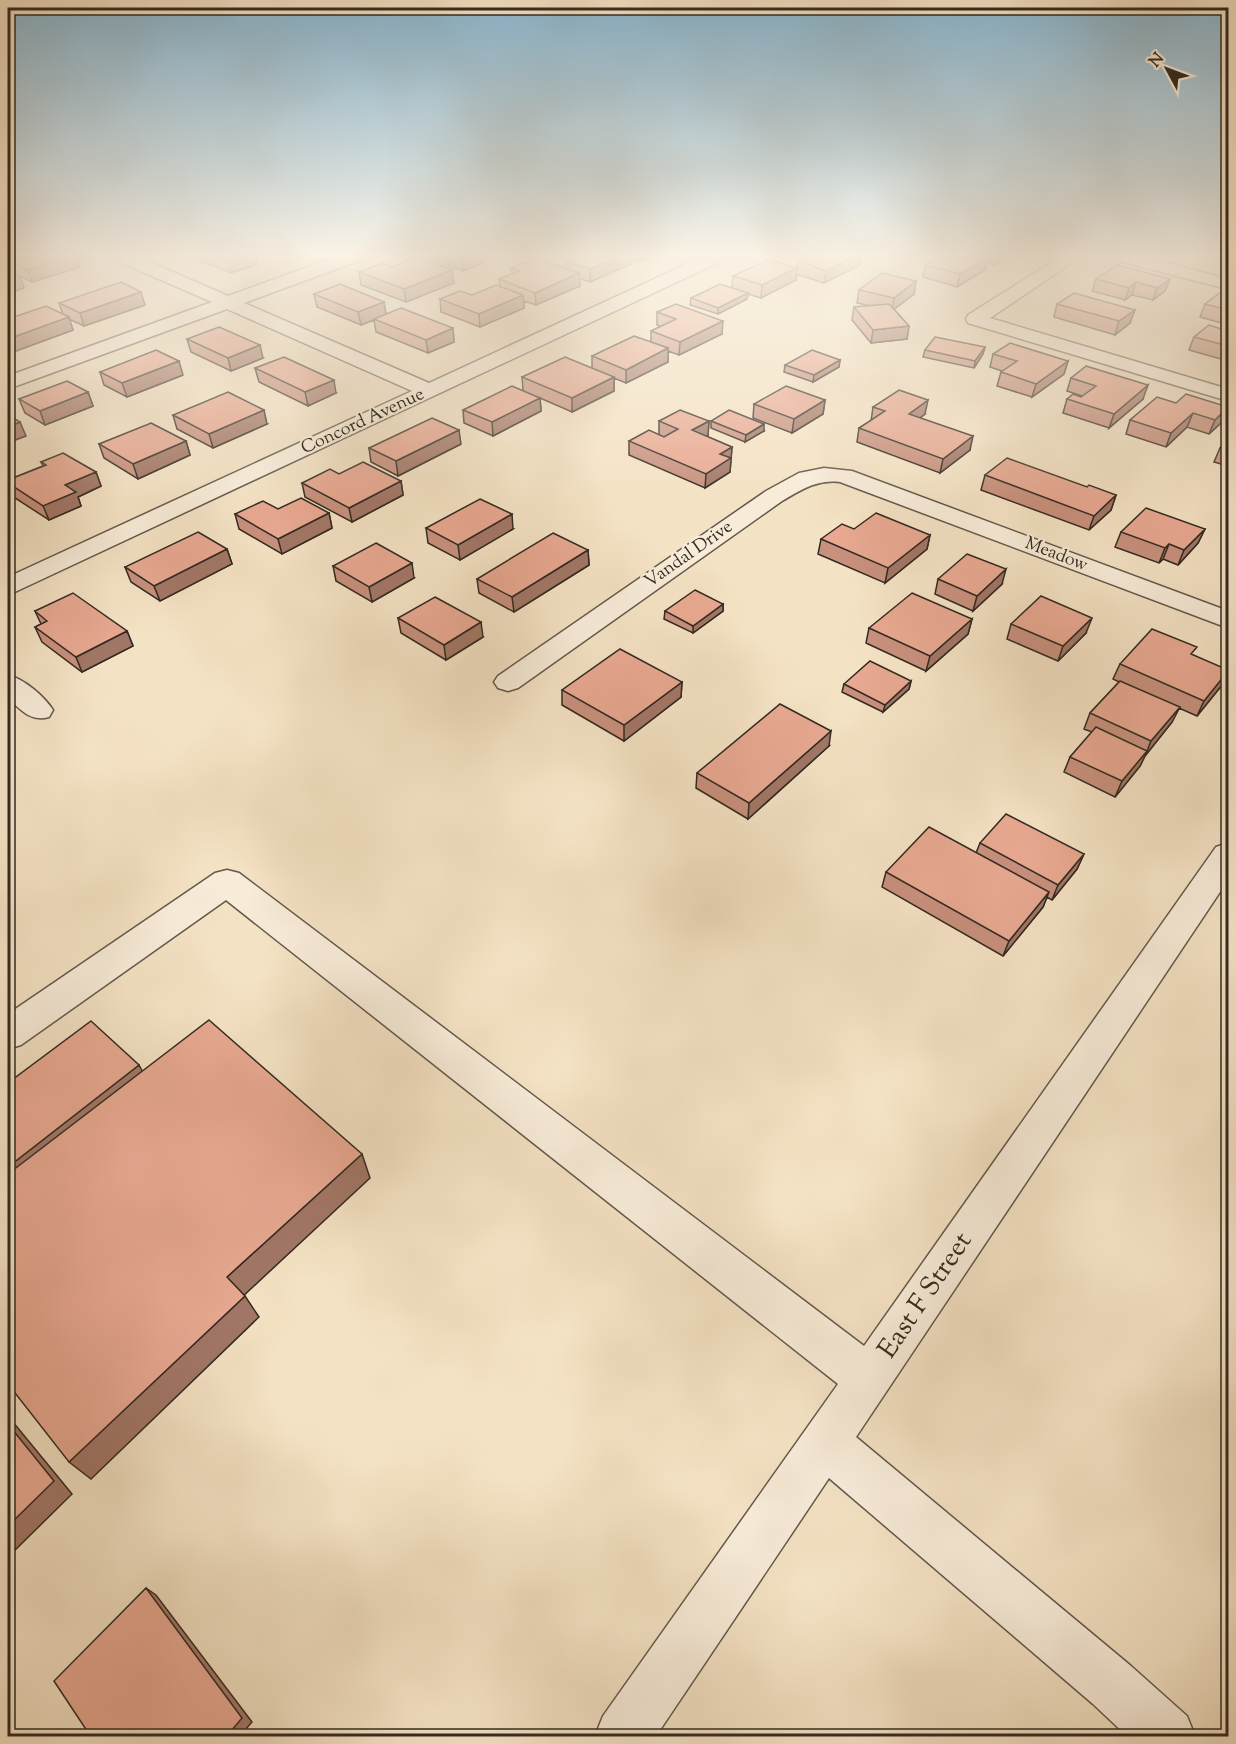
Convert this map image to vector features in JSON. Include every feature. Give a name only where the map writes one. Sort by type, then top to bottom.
[{"type":"street","points":[[8,383],[134,337]]},
{"type":"street","points":[[305,337],[430,391]]},
{"type":"street","name":"Concord Avenue","points":[[8,586],[544,337]]},
{"type":"street","points":[[1036,337],[1228,395]]},
{"type":"street","name":"Vandal Drive","points":[[508,682],[774,496],[809,476],[828,473],[844,476],[883,490]]},
{"type":"street","name":"Meadow","points":[[883,490],[1228,620]]},
{"type":"street","points":[[8,684],[39,710]]},
{"type":"street","name":"East F Street","points":[[623,1737],[1228,855]]},
{"type":"street","points":[[8,1034],[228,882],[870,1379]]},
{"type":"street","points":[[825,1443],[1112,1685],[1167,1737]]},
{"type":"building","points":[[243,337],[260,345],[228,358],[187,339]]},
{"type":"building","points":[[631,337],[638,337],[668,348],[626,370],[592,356]]},
{"type":"building","points":[[668,337],[689,337],[680,342]]},
{"type":"building","points":[[935,337],[985,347],[975,361],[925,350]]},
{"type":"building","points":[[1195,337],[1228,337],[1228,346]]},
{"type":"building","points":[[1010,343],[1068,361],[1036,384],[1001,372],[1017,361],[993,354]]},
{"type":"building","points":[[156,350],[179,361],[122,383],[100,372]]},
{"type":"building","points":[[812,350],[840,360],[814,375],[785,365]]},
{"type":"building","points":[[284,357],[334,380],[305,392],[255,368]]},
{"type":"building","points":[[565,357],[614,377],[572,398],[522,377]]},
{"type":"building","points":[[1086,366],[1148,385],[1114,414],[1067,399],[1073,394],[1081,397],[1096,386],[1071,378]]},
{"type":"building","points":[[67,381],[88,392],[40,411],[19,399]]},
{"type":"building","points":[[512,386],[540,398],[492,422],[463,410]]},
{"type":"building","points":[[786,386],[825,400],[794,419],[754,404]]},
{"type":"building","points":[[899,390],[928,400],[909,414],[973,436],[943,459],[859,428],[885,411],[873,407]]},
{"type":"building","points":[[228,392],[264,410],[209,434],[173,415]]},
{"type":"building","points":[[1186,394],[1228,407],[1215,420],[1193,413],[1171,433],[1130,420],[1157,397],[1176,403]]},
{"type":"building","points":[[680,410],[709,421],[692,430],[732,447],[720,454],[731,458],[706,474],[629,441],[649,430],[664,437],[678,429],[659,421]]},
{"type":"building","points":[[729,410],[764,424],[746,435],[711,421]]},
{"type":"building","points":[[8,415],[20,422],[8,427]]},
{"type":"building","points":[[432,418],[459,430],[396,461],[369,448]]},
{"type":"building","points":[[151,423],[186,441],[133,464],[99,444]]},
{"type":"building","points":[[1228,439],[1228,450],[1220,448]]},
{"type":"building","points":[[63,453],[96,472],[65,485],[76,492],[43,506],[8,483],[8,480],[46,465],[41,462]]},
{"type":"building","points":[[1007,458],[1116,495],[1094,516],[985,475]]},
{"type":"building","points":[[363,462],[401,481],[349,508],[302,483],[330,469],[339,474]]},
{"type":"building","points":[[301,498],[329,513],[278,539],[235,514],[263,501],[278,509]]},
{"type":"building","points":[[480,499],[512,514],[458,545],[426,528]]},
{"type":"building","points":[[1146,508],[1205,529],[1184,550],[1169,544],[1165,548],[1121,532]]},
{"type":"building","points":[[876,513],[930,535],[888,568],[821,539],[842,524],[854,529]]},
{"type":"building","points":[[198,532],[227,549],[154,586],[125,567]]},
{"type":"building","points":[[553,533],[588,550],[512,597],[477,579]]},
{"type":"building","points":[[376,543],[412,563],[369,587],[333,566]]},
{"type":"building","points":[[967,554],[1006,569],[977,596],[938,579]]},
{"type":"building","points":[[695,590],[723,604],[693,626],[665,611]]},
{"type":"building","points":[[73,593],[127,631],[76,657],[35,627],[47,621],[35,611]]},
{"type":"building","points":[[912,593],[972,619],[930,656],[869,628]]},
{"type":"building","points":[[1041,596],[1092,618],[1063,646],[1011,624]]},
{"type":"building","points":[[435,597],[481,622],[444,645],[398,618]]},
{"type":"building","points":[[1152,629],[1197,647],[1191,654],[1228,670],[1204,701],[1120,664]]},
{"type":"building","points":[[620,649],[682,682],[624,725],[562,690]]},
{"type":"building","points":[[870,661],[911,681],[885,705],[844,684]]},
{"type":"building","points":[[1120,681],[1180,707],[1151,741],[1090,713]]},
{"type":"building","points":[[780,704],[831,731],[749,803],[697,773]]},
{"type":"building","points":[[1096,727],[1147,751],[1122,781],[1070,757]]},
{"type":"building","points":[[1006,814],[1084,854],[1058,885],[980,843]]},
{"type":"building","points":[[929,827],[1049,892],[1009,941],[886,872]]},
{"type":"building","points":[[209,1020],[362,1154],[227,1277],[245,1296],[69,1462],[8,1384],[8,1174]]},
{"type":"building","points":[[91,1021],[139,1065],[8,1167],[8,1083]]},
{"type":"building","points":[[8,1424],[54,1481],[8,1526]]},
{"type":"building","points":[[146,1588],[242,1718],[226,1737],[91,1737],[54,1681]]}]
